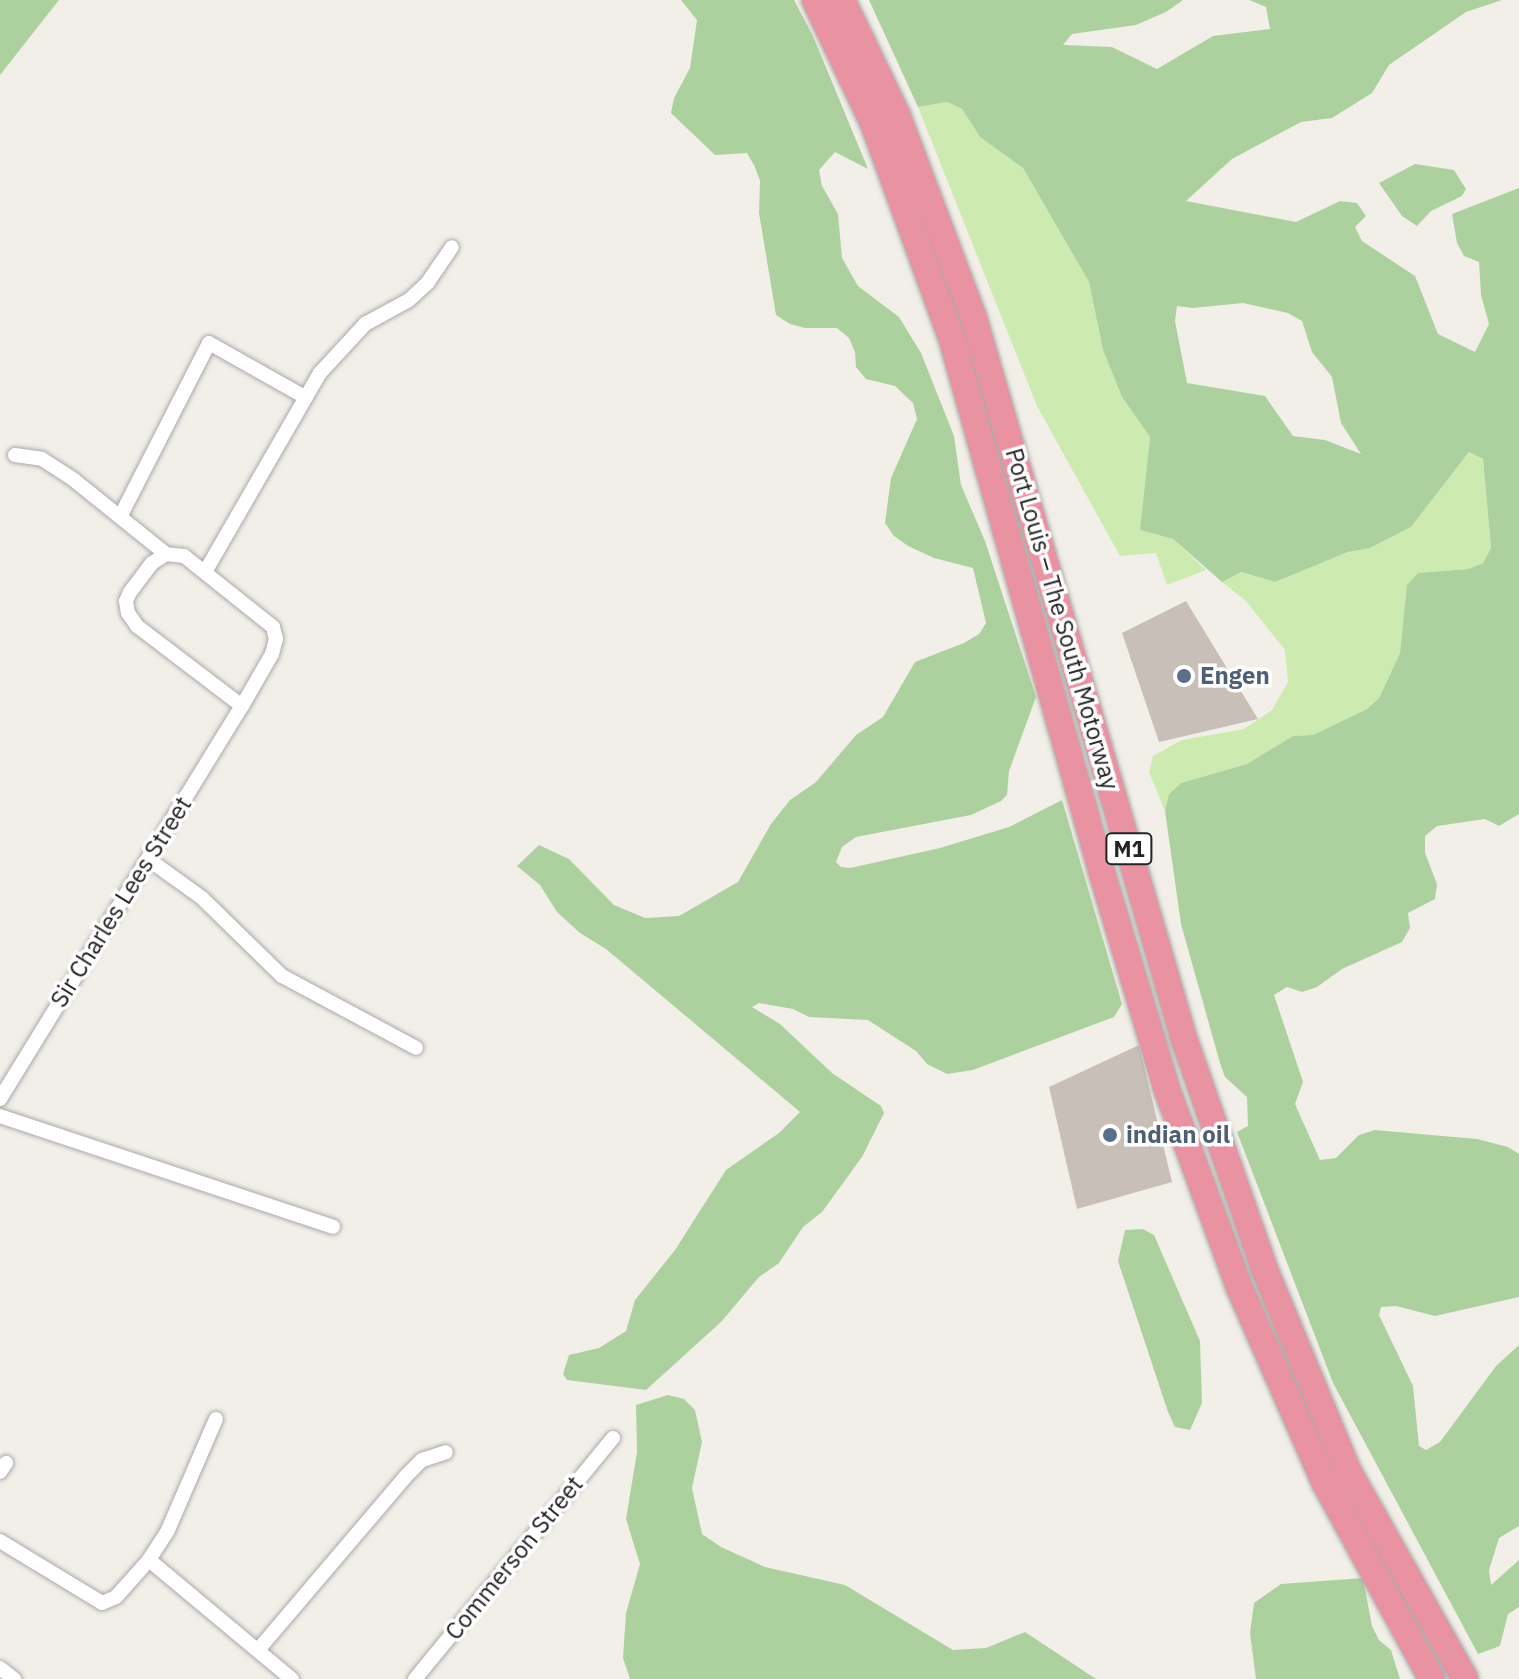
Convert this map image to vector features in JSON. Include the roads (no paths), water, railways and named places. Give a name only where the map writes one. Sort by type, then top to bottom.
[{"type":"highway","name":"Port Louis – The South Motorway","points":[[815,0],[874,125],[951,336],[1162,1073],[1239,1287],[1325,1483],[1432,1679]]},
{"type":"highway","name":"Port Louis – The South Motorway","points":[[842,0],[897,115],[974,319],[1184,1039],[1264,1268],[1349,1473],[1465,1679]]},
{"type":"street","points":[[205,572],[320,373],[365,324],[409,300],[428,282],[452,247]]},
{"type":"street","points":[[121,515],[209,343],[305,397]]},
{"type":"street","name":"Sir Charles Lees Street","points":[[0,1099],[242,706],[272,654],[276,639],[273,627],[184,556],[166,554],[121,515],[42,459],[15,455]]},
{"type":"street","points":[[166,554],[152,563],[130,592],[126,601],[128,613],[137,626],[242,706]]},
{"type":"street","points":[[148,859],[202,898],[282,976],[416,1048]]},
{"type":"street","points":[[0,1116],[333,1227]]},
{"type":"street","points":[[0,1541],[102,1603],[116,1597],[149,1560],[167,1532],[216,1419]]},
{"type":"street","name":"Commerson Street","points":[[415,1679],[613,1438]]},
{"type":"street","points":[[258,1650],[405,1477],[422,1460],[446,1452]]},
{"type":"street","points":[[149,1560],[292,1679]]},
{"type":"street","points":[[0,1668],[14,1679]]},
{"type":"place","name":"Engen","points":[[1184,676]]},
{"type":"place","name":"indian oil","points":[[1110,1135]]}]
